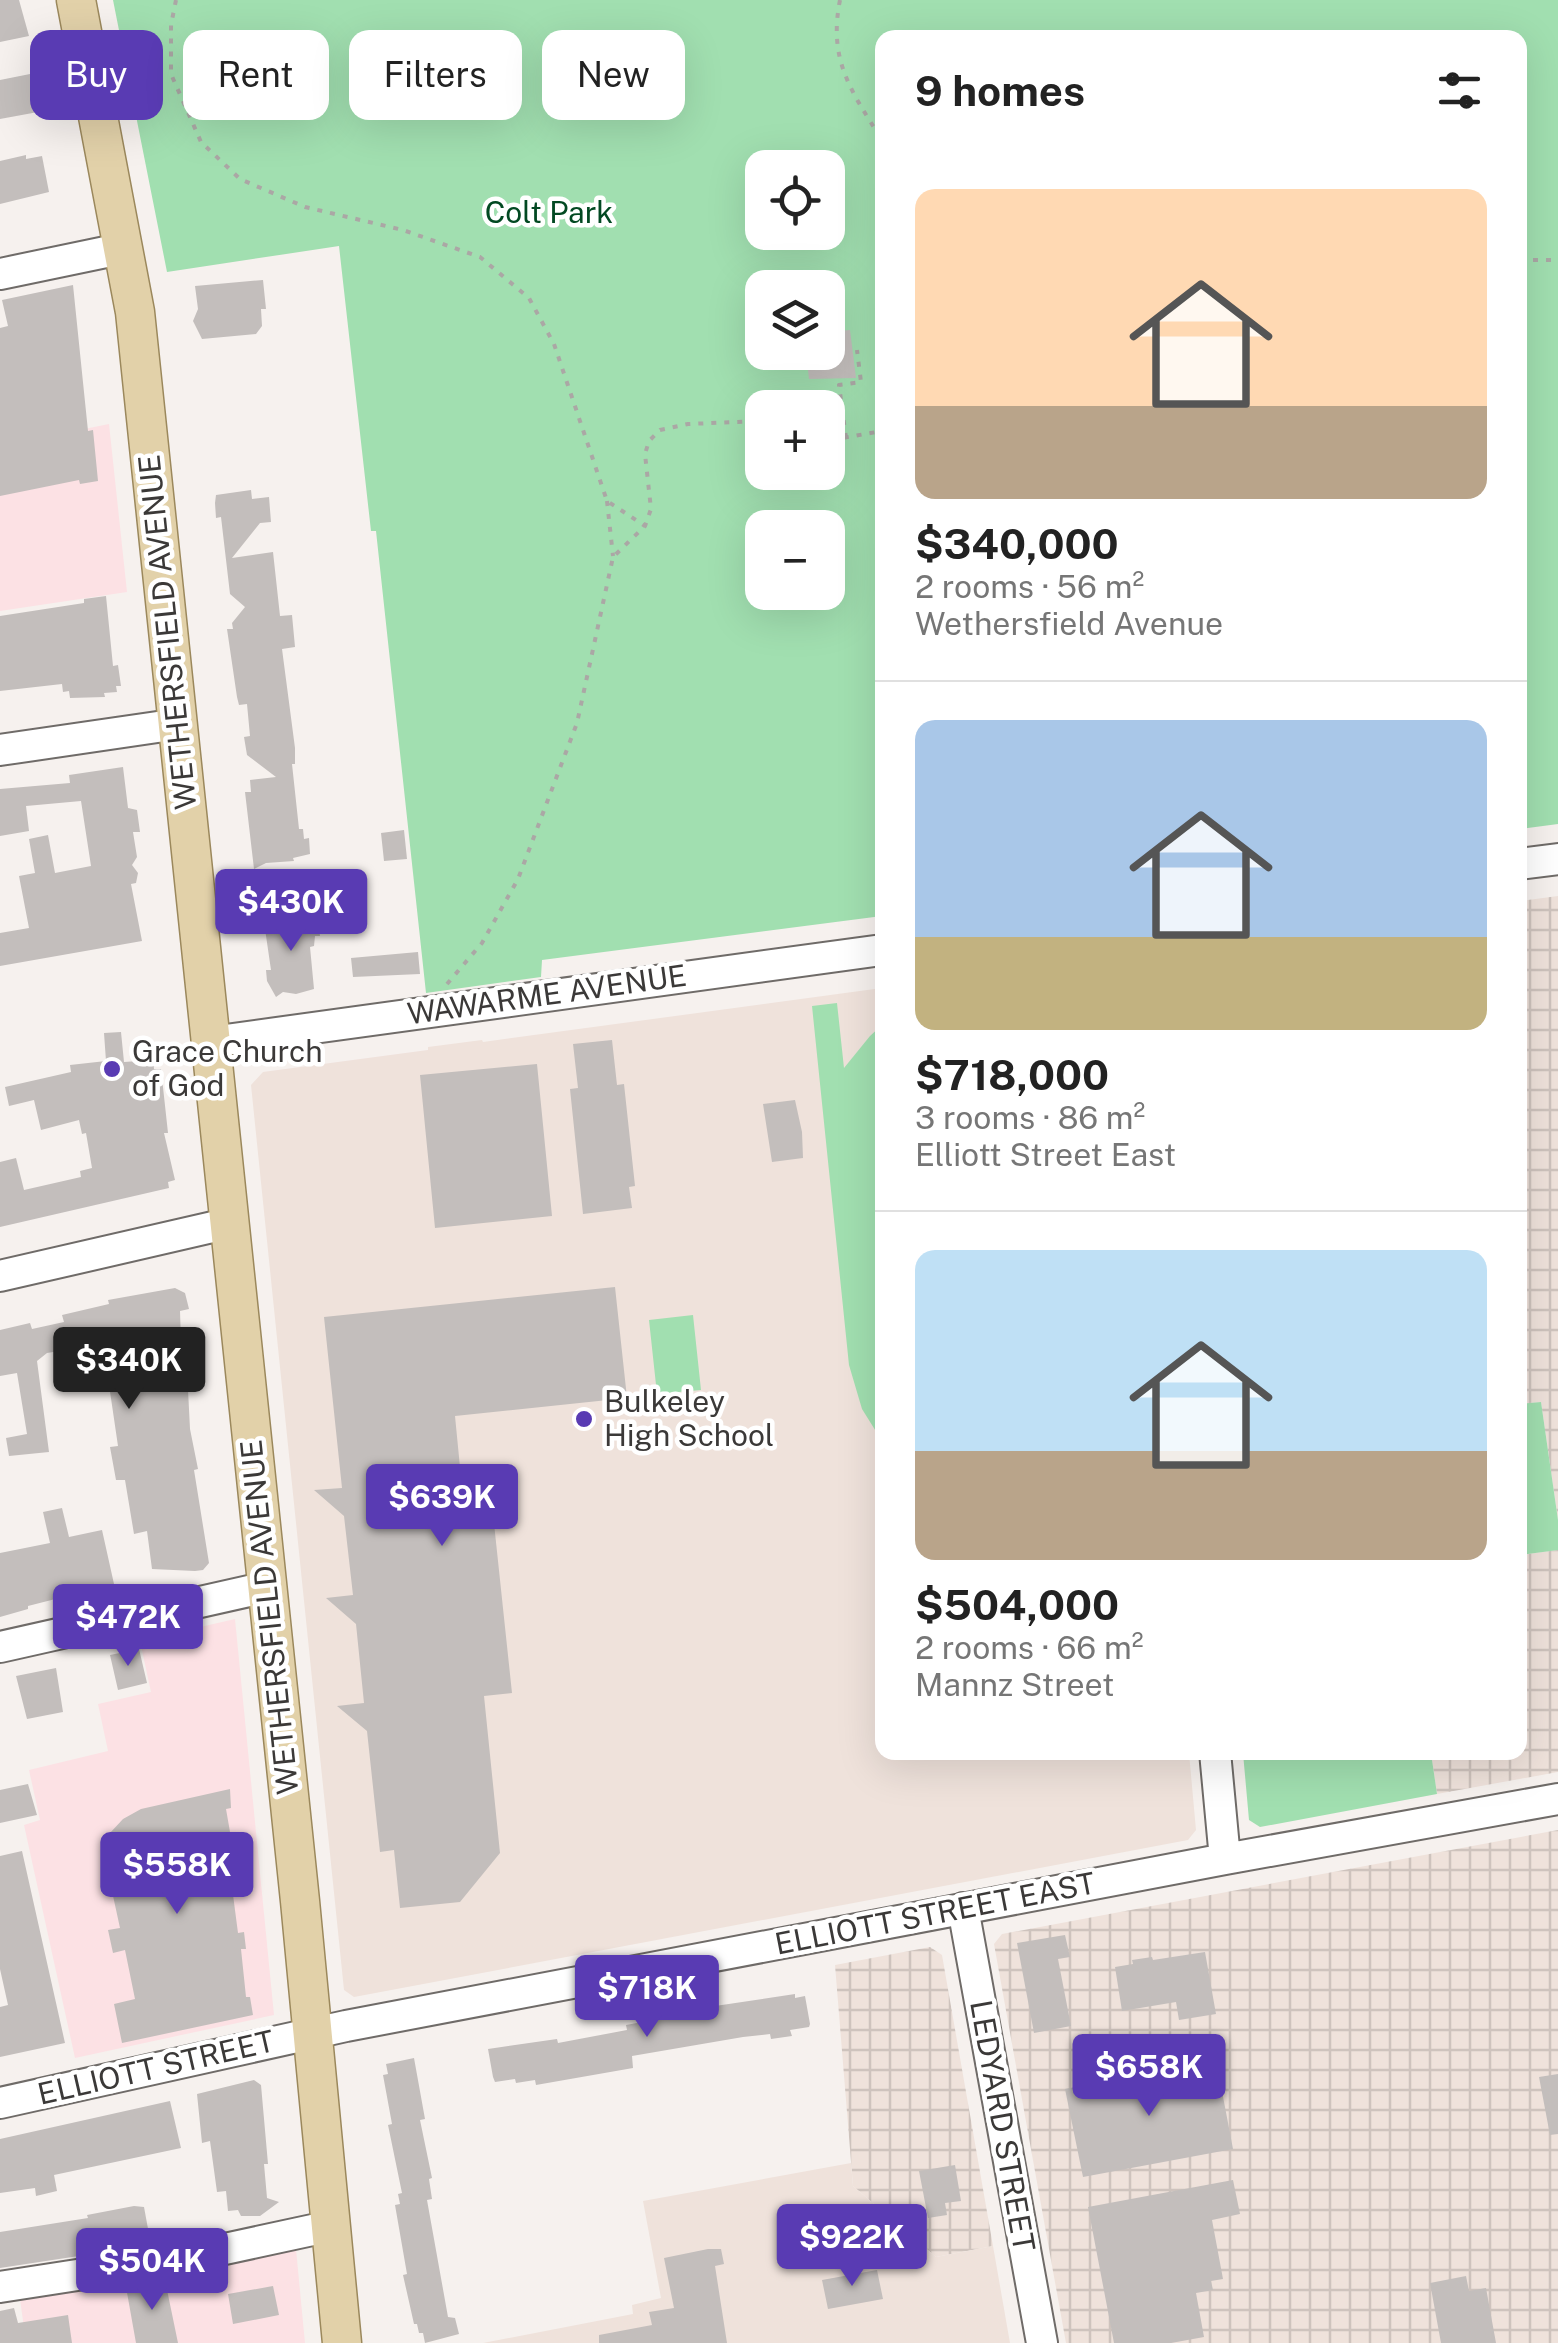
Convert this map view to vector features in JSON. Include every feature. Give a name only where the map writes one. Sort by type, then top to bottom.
[{"type":"main road","name":"WETHERSFIELD AVENUE","points":[[76,0],[135,312],[342,2343]]},
{"type":"street","points":[[0,274],[125,248]]},
{"type":"street","points":[[0,750],[178,724]]},
{"type":"street","points":[[1527,863],[1558,859]]},
{"type":"street","name":"WAWARME AVENUE","points":[[211,1042],[875,951]]},
{"type":"street","points":[[0,1276],[230,1222]]},
{"type":"street","points":[[0,1648],[268,1588]]},
{"type":"street","points":[[1216,1760],[1224,1858]]},
{"type":"street","name":"ELLIOTT STREET EAST","points":[[313,2032],[1224,1858],[1558,1799]]},
{"type":"street","name":"LEDYARD STREET","points":[[963,1908],[1042,2343]]},
{"type":"street","name":"ELLIOTT STREET","points":[[0,2104],[313,2032]]},
{"type":"street","points":[[0,2288],[174,2260],[331,2226]]},
{"type":"path","points":[[176,0],[171,74],[201,142],[240,179],[305,207],[402,230],[480,256],[529,298],[554,344],[607,502],[614,557],[577,723],[518,879],[482,943],[446,985],[434,986]]},
{"type":"path","points":[[840,0],[834,34],[840,63],[848,85],[875,129]]},
{"type":"path","points":[[1527,260],[1558,260]]},
{"type":"path","points":[[840,390],[840,386],[860,382],[857,350]]},
{"type":"path","points":[[614,557],[645,526],[652,509],[645,454],[660,430],[688,424],[745,422]]},
{"type":"path","points":[[845,430],[846,438],[875,432]]},
{"type":"path","points":[[607,502],[645,526]]},
{"type":"shaded area","points":[[109,424],[127,592],[0,611],[0,446]]},
{"type":"shaded area","points":[[1558,896],[1558,1520],[1541,1402],[1527,1403],[1527,900]]},
{"type":"shaded area","name":"Bulkeley High School","points":[[875,989],[875,1760],[1190,1760],[1196,1830],[1188,1840],[354,1997],[344,1990],[251,1085],[263,1072]]},
{"type":"shaded area","points":[[1558,1550],[1558,1772],[1437,1794],[1432,1760],[1527,1760],[1527,1554]]},
{"type":"shaded area","points":[[235,1619],[274,2015],[75,2058],[24,1825],[40,1820],[29,1770],[108,1751],[98,1704],[151,1692],[140,1641]]},
{"type":"shaded area","points":[[1558,1830],[1558,2343],[1066,2343],[994,1944],[1002,1934]]},
{"type":"shaded area","points":[[930,1947],[942,1955],[993,2246],[936,2257],[853,2186],[835,1965]]},
{"type":"shaded area","points":[[851,2163],[853,2186],[936,2257],[993,2246],[1010,2343],[483,2343],[633,2314],[632,2305],[661,2298],[643,2201]]},
{"type":"shaded area","points":[[296,2249],[305,2343],[26,2343],[20,2299]]},
{"type":"green space","name":"Colt Park","points":[[113,0],[1558,0],[1558,824],[1527,828],[1527,30],[875,30],[875,917],[542,960],[541,977],[426,993],[376,531],[371,531],[339,246],[167,272],[137,120],[163,120],[163,30],[119,30]]},
{"type":"green space","points":[[837,1003],[844,1068],[875,1031],[875,1430],[862,1409],[849,1365],[812,1006]]},
{"type":"green space","points":[[693,1315],[701,1390],[657,1394],[649,1320]]},
{"type":"green space","points":[[1541,1402],[1558,1520],[1558,1550],[1527,1554],[1527,1403]]},
{"type":"green space","points":[[1244,1760],[1432,1760],[1437,1794],[1260,1827],[1249,1820]]},
{"type":"building","points":[[0,0],[19,0],[29,36],[0,42]]},
{"type":"building","points":[[30,74],[30,113],[0,119],[0,80]]},
{"type":"building","points":[[26,155],[26,159],[42,156],[49,192],[0,204],[0,161]]},
{"type":"building","points":[[263,280],[266,309],[261,309],[262,326],[256,334],[202,339],[193,321],[198,309],[195,286]]},
{"type":"building","points":[[73,285],[88,431],[93,430],[98,481],[80,484],[79,480],[0,496],[0,328],[8,326],[2,300]]},
{"type":"building","points":[[845,330],[850,330],[856,378],[809,379],[808,370],[845,370]]},
{"type":"building","points":[[251,490],[252,499],[269,497],[271,522],[260,523],[232,558],[273,552],[280,616],[292,615],[295,647],[282,649],[295,748],[292,764],[299,829],[303,829],[304,839],[309,838],[310,854],[254,869],[245,792],[251,792],[250,780],[276,777],[247,755],[247,704],[239,705],[227,629],[233,629],[232,623],[245,607],[230,594],[221,517],[216,518],[215,503],[216,495]]},
{"type":"building","points":[[106,596],[113,666],[118,665],[121,686],[116,686],[117,692],[104,693],[105,697],[70,698],[69,691],[63,692],[62,684],[0,691],[0,616]]},
{"type":"building","points":[[123,767],[128,808],[137,810],[140,832],[133,832],[137,857],[132,865],[138,873],[136,883],[131,884],[142,941],[0,966],[0,933],[29,928],[19,876],[35,873],[29,839],[48,835],[55,873],[91,866],[81,801],[26,806],[29,831],[0,836],[0,789],[70,783],[69,775]]},
{"type":"building","points":[[404,830],[407,859],[384,861],[381,833]]},
{"type":"building","points":[[318,918],[320,936],[315,936],[314,946],[310,947],[314,989],[296,994],[283,992],[276,997],[267,981],[266,970],[271,970],[264,922]]},
{"type":"building","points":[[418,952],[420,974],[353,977],[351,958]]},
{"type":"building","points":[[121,1032],[124,1062],[153,1060],[154,1069],[161,1069],[168,1133],[164,1133],[175,1180],[168,1182],[169,1188],[0,1227],[0,1162],[16,1158],[24,1190],[81,1177],[80,1171],[92,1168],[86,1133],[82,1134],[79,1120],[41,1130],[34,1100],[9,1106],[5,1087],[71,1072],[70,1065],[106,1061],[104,1033]]},
{"type":"building","points":[[612,1040],[617,1085],[624,1084],[635,1186],[629,1187],[632,1208],[583,1214],[570,1089],[578,1088],[573,1044]]},
{"type":"building","points":[[537,1064],[552,1216],[435,1228],[420,1075]]},
{"type":"building","points":[[795,1100],[803,1158],[772,1162],[763,1104]]},
{"type":"building","points":[[615,1287],[627,1398],[455,1416],[463,1498],[491,1495],[512,1693],[484,1696],[500,1853],[460,1902],[400,1908],[394,1850],[380,1852],[367,1731],[337,1706],[364,1703],[356,1624],[326,1598],[353,1595],[344,1516],[314,1490],[342,1488],[324,1317]]},
{"type":"building","points":[[175,1288],[185,1293],[189,1309],[180,1311],[185,1351],[179,1359],[187,1370],[190,1429],[198,1469],[194,1470],[209,1563],[203,1570],[195,1571],[152,1569],[147,1531],[134,1534],[125,1480],[116,1480],[110,1447],[118,1446],[103,1344],[47,1353],[37,1361],[49,1452],[9,1456],[6,1438],[27,1434],[17,1373],[0,1376],[0,1330],[30,1323],[32,1329],[64,1322],[62,1315],[109,1304],[108,1300]]},
{"type":"building","points":[[62,1508],[69,1537],[102,1530],[114,1584],[0,1617],[0,1553],[50,1543],[43,1512]]},
{"type":"building","points":[[139,1649],[147,1683],[118,1690],[110,1655]]},
{"type":"building","points":[[56,1668],[63,1712],[27,1719],[16,1676]]},
{"type":"building","points":[[28,1784],[37,1815],[0,1823],[0,1790]]},
{"type":"building","points":[[230,1789],[231,1808],[226,1809],[237,1872],[230,1872],[238,1933],[244,1932],[246,1949],[241,1949],[246,1997],[250,1997],[253,2015],[122,2043],[114,2004],[135,1999],[125,1950],[113,1953],[108,1930],[120,1928],[105,1859],[110,1833],[123,1819],[141,1809]]},
{"type":"building","points":[[22,1851],[65,2043],[0,2057],[0,2007],[8,2005],[0,1969],[0,1856]]},
{"type":"building","points":[[1065,1935],[1070,1957],[1058,1959],[1071,2026],[1034,2033],[1017,1943]]},
{"type":"building","points":[[1205,1952],[1216,2014],[1179,2020],[1176,2002],[1122,2011],[1115,1967],[1133,1964],[1132,1960]]},
{"type":"building","points":[[795,1994],[795,1998],[805,1996],[810,2024],[790,2030],[792,2036],[743,2037],[632,2056],[633,2068],[536,2085],[535,2080],[495,2082],[493,2077],[488,2049],[557,2039],[558,2043],[627,2030],[626,2025],[695,2009]]},
{"type":"building","points":[[414,2058],[425,2119],[420,2120],[432,2178],[432,2199],[427,2200],[448,2317],[455,2318],[459,2334],[425,2343],[423,2333],[414,2324],[403,2275],[407,2274],[395,2205],[400,2204],[398,2194],[402,2193],[388,2125],[392,2124],[383,2075],[388,2074],[386,2064]]},
{"type":"building","points":[[1216,2060],[1233,2149],[1083,2177],[1065,2089]]},
{"type":"building","points":[[1558,2074],[1558,2134],[1550,2135],[1539,2077]]},
{"type":"building","points":[[254,2080],[261,2085],[267,2198],[279,2202],[260,2216],[241,2216],[238,2210],[228,2211],[226,2191],[217,2192],[210,2141],[202,2143],[197,2094]]},
{"type":"building","points":[[170,2101],[181,2148],[54,2175],[57,2191],[36,2196],[35,2188],[0,2193],[0,2139]]},
{"type":"building","points":[[955,2165],[961,2201],[945,2203],[947,2215],[928,2218],[919,2171]]},
{"type":"building","points":[[1233,2180],[1240,2214],[1212,2220],[1223,2279],[1211,2281],[1213,2290],[1196,2293],[1204,2337],[1171,2343],[1114,2343],[1088,2207]]},
{"type":"building","points":[[144,2207],[151,2245],[0,2268],[0,2232],[88,2218],[87,2215]]},
{"type":"building","points":[[721,2249],[724,2264],[715,2266],[727,2343],[599,2343],[599,2335],[652,2325],[649,2312],[674,2308],[664,2258]]},
{"type":"building","points":[[877,2270],[883,2299],[828,2309],[822,2280]]},
{"type":"building","points":[[1466,2276],[1469,2291],[1486,2288],[1496,2343],[1441,2343],[1430,2283]]},
{"type":"building","points":[[165,2280],[178,2343],[136,2343],[126,2287]]},
{"type":"building","points":[[273,2286],[279,2315],[233,2324],[228,2294]]},
{"type":"building","points":[[14,2308],[18,2323],[68,2315],[72,2343],[0,2343],[0,2311]]},
{"type":"place","name":"Grace Church of God","points":[[112,1069]]},
{"type":"place","name":"Bulkeley High School","points":[[584,1419]]}]
